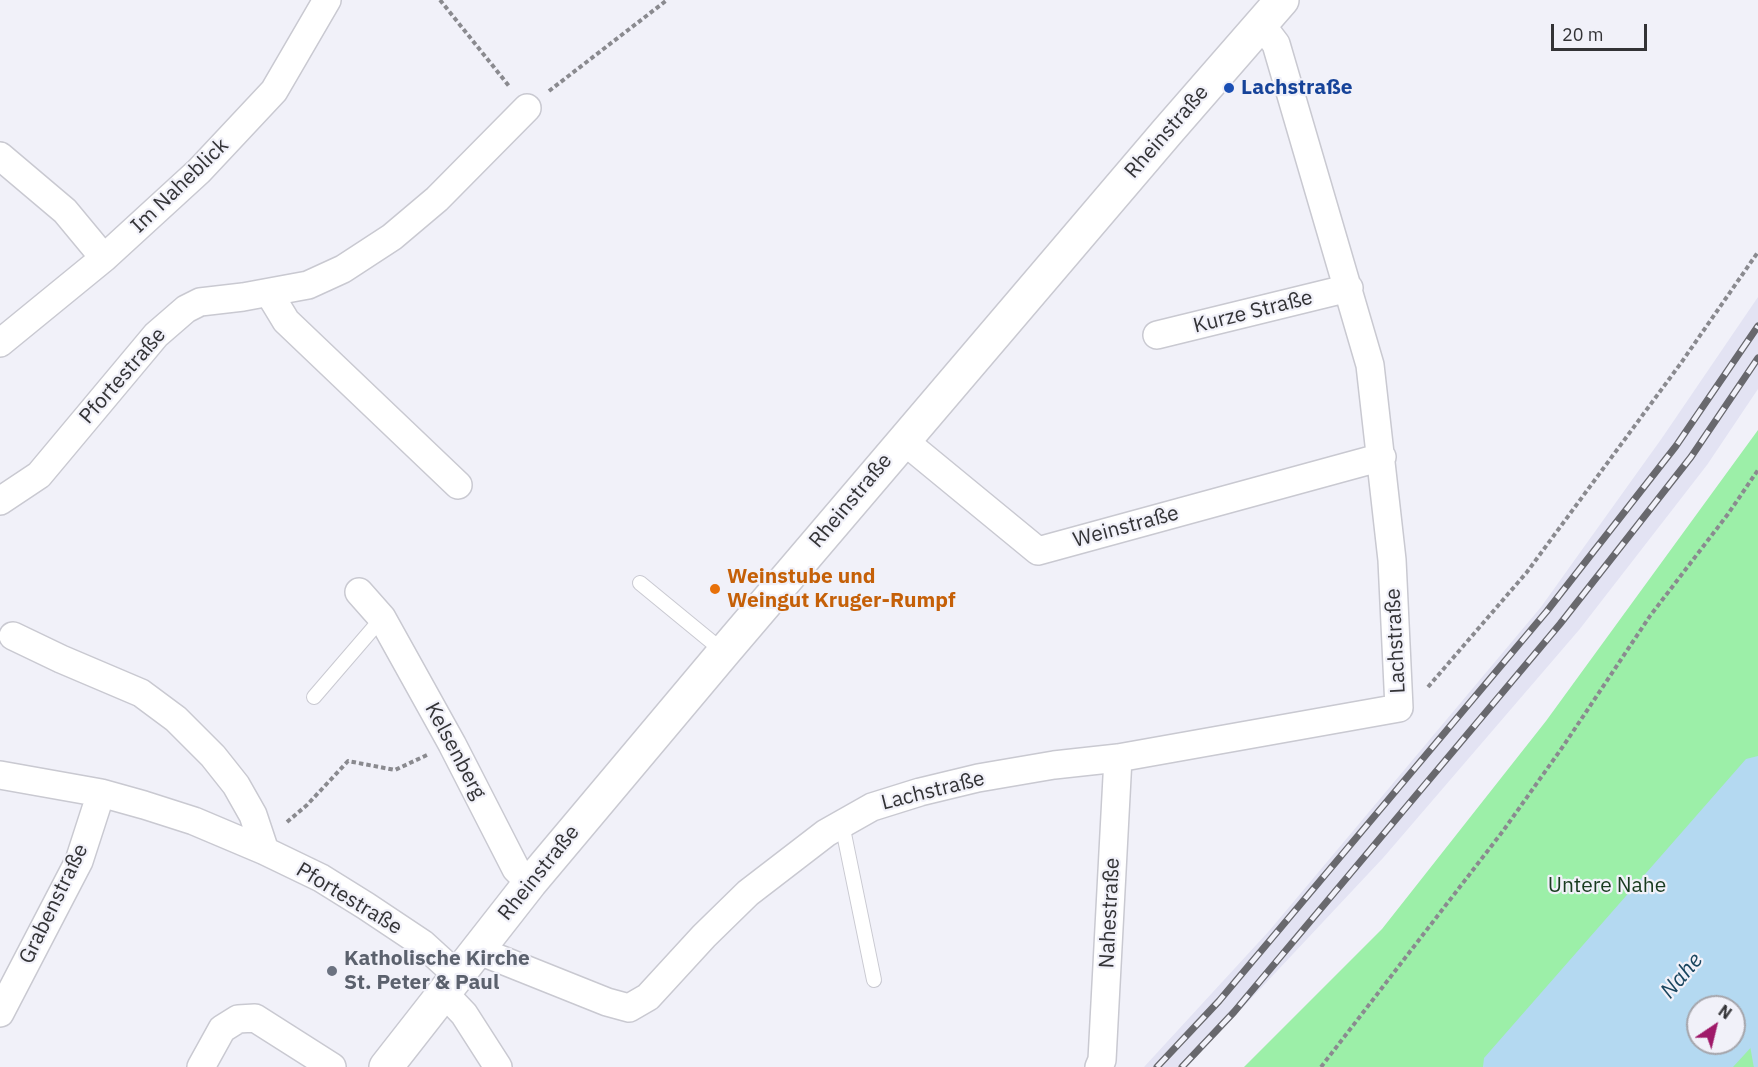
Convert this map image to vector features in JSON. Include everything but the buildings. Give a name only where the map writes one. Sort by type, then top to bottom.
[{"type":"main road","name":"Rheinstraße","points":[[386,1067],[530,883],[903,440],[1282,0]]},
{"type":"street","name":"Im Naheblick","points":[[0,343],[104,258],[199,171],[274,91],[327,0]]},
{"type":"street","name":"Lachstraße","points":[[459,972],[629,1008],[648,998],[704,936],[748,893],[826,833],[872,807],[920,792],[978,778],[1054,765],[1119,758],[1399,708],[1392,560],[1370,364],[1276,44],[1260,24]]},
{"type":"street","name":"Pfortestraße","points":[[0,501],[39,475],[172,319],[200,303],[308,285],[343,270],[392,237],[437,199],[527,108]]},
{"type":"street","points":[[0,156],[65,211],[104,258]]},
{"type":"street","name":"Kurze Straße","points":[[1157,335],[1349,288]]},
{"type":"street","points":[[269,293],[286,321],[458,485]]},
{"type":"street","name":"Weinstraße","points":[[903,440],[1038,551],[1382,457]]},
{"type":"street","name":"Kelsenberg","points":[[359,592],[382,618],[452,744],[516,869],[530,883]]},
{"type":"street","points":[[13,636],[141,693],[176,719],[213,756],[236,785],[253,814],[262,841]]},
{"type":"street","name":"Nahestraße","points":[[1099,1067],[1102,1060],[1119,758]]},
{"type":"street","name":"Pfortestraße","points":[[0,775],[101,794],[262,841],[366,906],[423,944],[459,972],[464,1014],[498,1067]]},
{"type":"street","name":"Grabenstraße","points":[[0,1012],[79,861],[101,794]]},
{"type":"street","points":[[201,1067],[222,1029],[238,1019],[255,1018],[332,1067]]},
{"type":"lane","points":[[640,583],[724,652]]},
{"type":"lane","points":[[314,698],[382,618]]},
{"type":"lane","points":[[842,824],[874,980]]},
{"type":"path","points":[[440,0],[527,108],[667,0]]},
{"type":"path","points":[[1399,708],[1425,690],[1527,572],[1681,363],[1758,252]]},
{"type":"path","points":[[1321,1067],[1503,831],[1564,745],[1650,616],[1728,514],[1758,470]]},
{"type":"path","points":[[262,841],[290,821],[348,761],[395,770],[452,744]]},
{"type":"shaded area","points":[[1758,297],[1758,389],[1707,465],[1579,630],[1383,858],[1187,1067],[1144,1067],[1269,931],[1541,607],[1662,438]]},
{"type":"green space","name":"Untere Nahe","points":[[1758,430],[1758,1067],[1244,1067],[1382,929],[1546,721]]},
{"type":"water","name":"Nahe","points":[[1758,756],[1758,1039],[1755,1043],[1746,1053],[1746,995],[1686,995],[1686,1055],[1744,1055],[1733,1067],[1483,1067],[1484,1058],[1746,759]]},
{"type":"waterway","points":[[1752,1031],[1758,1065]]},
{"type":"railway","points":[[1157,1067],[1219,1001],[1547,611],[1676,446],[1758,326]]},
{"type":"railway","points":[[1182,1067],[1234,1012],[1560,624],[1691,457],[1758,358]]},
{"type":"place","name":"Lachstraße","points":[[1229,88]]},
{"type":"place","name":"Weinstube und Weingut Kruger-Rumpf","points":[[715,589]]},
{"type":"place","name":"Katholische Kirche St. Peter & Paul","points":[[332,971]]}]
